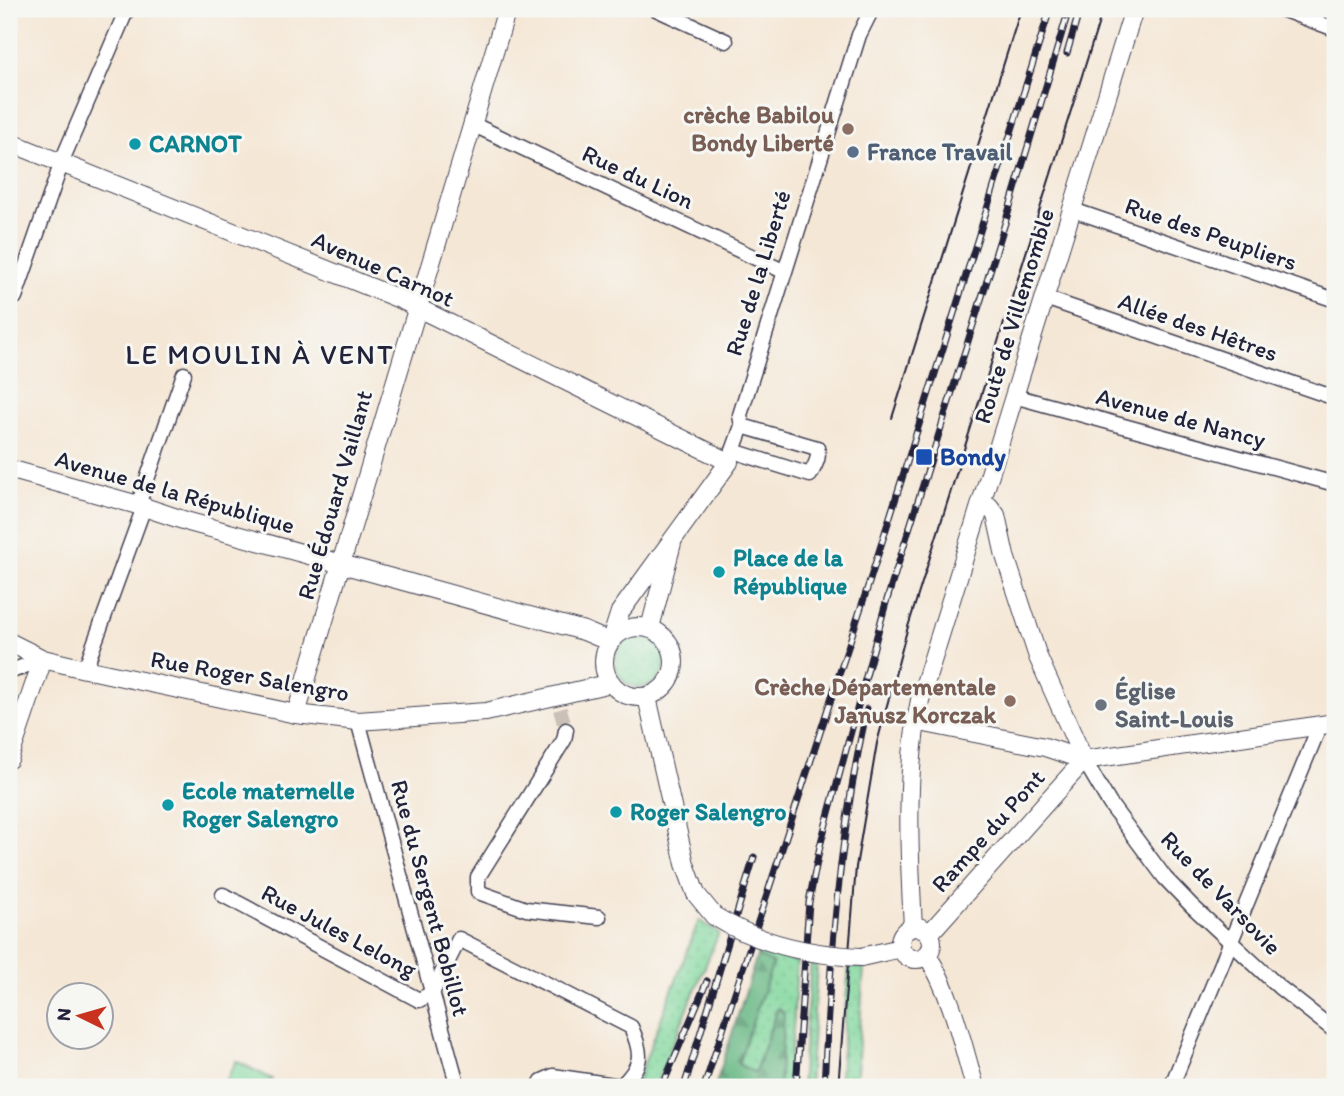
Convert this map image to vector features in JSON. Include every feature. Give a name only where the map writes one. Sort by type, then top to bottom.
[{"type":"street","points":[[15,297],[64,156],[127,9]]},
{"type":"street","name":"Rue Édouard Vaillant","points":[[296,714],[507,9]]},
{"type":"street","points":[[656,9],[726,41]]},
{"type":"street","name":"Rue de la Liberté","points":[[611,641],[620,612],[731,456],[741,426],[740,415],[783,271],[859,35],[872,9]]},
{"type":"street","name":"Route de Villemomble","points":[[921,930],[910,846],[915,722],[922,689],[1134,9]]},
{"type":"street","points":[[1281,9],[1335,29]]},
{"type":"street","name":"Rue du Lion","points":[[472,124],[783,271]]},
{"type":"street","name":"Avenue Carnot","points":[[9,142],[416,306],[438,319],[731,456]]},
{"type":"street","name":"Rue des Peupliers","points":[[1073,210],[1335,300]]},
{"type":"street","name":"Allée des Hêtres","points":[[1045,298],[1335,398]]},
{"type":"street","points":[[85,669],[184,374]]},
{"type":"street","name":"Avenue de Nancy","points":[[1014,396],[1335,484]]},
{"type":"street","points":[[731,456],[810,475],[816,463],[817,448],[741,426]]},
{"type":"street","name":"Avenue de la République","points":[[9,469],[339,565],[584,631],[611,641]]},
{"type":"street","name":"Rue de Varsovie","points":[[981,503],[989,506],[996,515],[1005,556],[1038,657],[1084,761],[1110,803],[1152,862],[1192,906],[1293,999],[1335,1031]]},
{"type":"street","name":"Rue de la Liberté","points":[[650,628],[673,540]]},
{"type":"street","points":[[629,628],[650,628],[667,639],[672,648],[674,668],[665,686],[647,697],[627,695],[611,683],[604,663],[611,641],[629,628]]},
{"type":"street","name":"Rue Roger Salengro","points":[[9,642],[43,659],[85,669],[296,714],[358,721],[486,712],[559,703],[611,683]]},
{"type":"street","points":[[9,672],[43,659]]},
{"type":"street","points":[[9,759],[43,659]]},
{"type":"street","points":[[647,697],[685,864],[696,894],[714,916],[744,932],[795,950],[861,957],[901,948]]},
{"type":"street","name":"Rue du Sergent Bobillot","points":[[358,721],[457,1087]]},
{"type":"street","points":[[915,722],[1045,747],[1084,761],[1328,724]]},
{"type":"street","points":[[1171,1087],[1230,942],[1328,724]]},
{"type":"street","points":[[566,730],[565,740],[478,877],[478,892],[526,909],[599,917]]},
{"type":"street","name":"Rampe du Pont","points":[[921,930],[1084,761]]},
{"type":"street","name":"Rue Jules Lelong","points":[[223,895],[419,1000],[432,993]]},
{"type":"street","points":[[921,930],[931,947],[927,955],[912,958],[903,953],[901,937],[921,930]]},
{"type":"street","points":[[432,993],[459,939],[631,1027],[640,1048],[636,1072],[621,1086],[553,1076],[542,1081],[539,1087]]},
{"type":"street","points":[[927,955],[936,969],[952,1009],[975,1087]]},
{"type":"green space","points":[[640,637],[658,644],[665,662],[658,680],[640,687],[622,680],[615,662],[622,644]]},
{"type":"green space","points":[[699,920],[719,933],[655,1087],[635,1087]]},
{"type":"green space","points":[[758,949],[797,962],[787,1087],[779,1087],[784,1013],[777,1009],[754,1074],[738,1064],[772,963],[757,956]]},
{"type":"green space","points":[[757,956],[773,963],[738,1064],[755,1073],[778,1008],[784,1013],[779,1087],[715,1087]]},
{"type":"green space","points":[[811,963],[817,965],[809,1087],[801,1087]]},
{"type":"green space","points":[[849,966],[864,967],[856,1087],[839,1087]]},
{"type":"green space","points":[[236,1061],[272,1079],[268,1087],[223,1087]]},
{"type":"tunnel","points":[[560,709],[566,730]]},
{"type":"tram line","points":[[892,418],[1021,9]]},
{"type":"tram line","points":[[838,1087],[856,867],[877,743],[907,630],[1103,9]]},
{"type":"railway","points":[[704,1087],[870,580],[1050,9]]},
{"type":"railway","points":[[796,1087],[809,902],[820,846],[885,606],[1069,9]]},
{"type":"railway","points":[[1067,53],[1080,9]]},
{"type":"railway","points":[[824,1087],[837,897],[849,803],[867,709]]},
{"type":"railway","points":[[684,1087],[754,857]]},
{"type":"railway","points":[[662,1087],[707,981]]},
{"type":"place","name":"crèche Babilou Bondy Liberté","points":[[848,129]]},
{"type":"place","name":"CARNOT","points":[[135,144]]},
{"type":"place","name":"France Travail","points":[[853,152]]},
{"type":"place","name":"Bondy","points":[[924,457]]},
{"type":"place","name":"Place de la République","points":[[719,572]]},
{"type":"place","name":"Crèche Départementale Janusz Korczak","points":[[1010,701]]},
{"type":"place","name":"Église Saint-Louis","points":[[1101,705]]},
{"type":"place","name":"Ecole maternelle Roger Salengro","points":[[168,805]]},
{"type":"place","name":"Roger Salengro","points":[[616,812]]},
{"type":"district","name":"LE MOULIN À VENT","points":[[260,354]]}]
